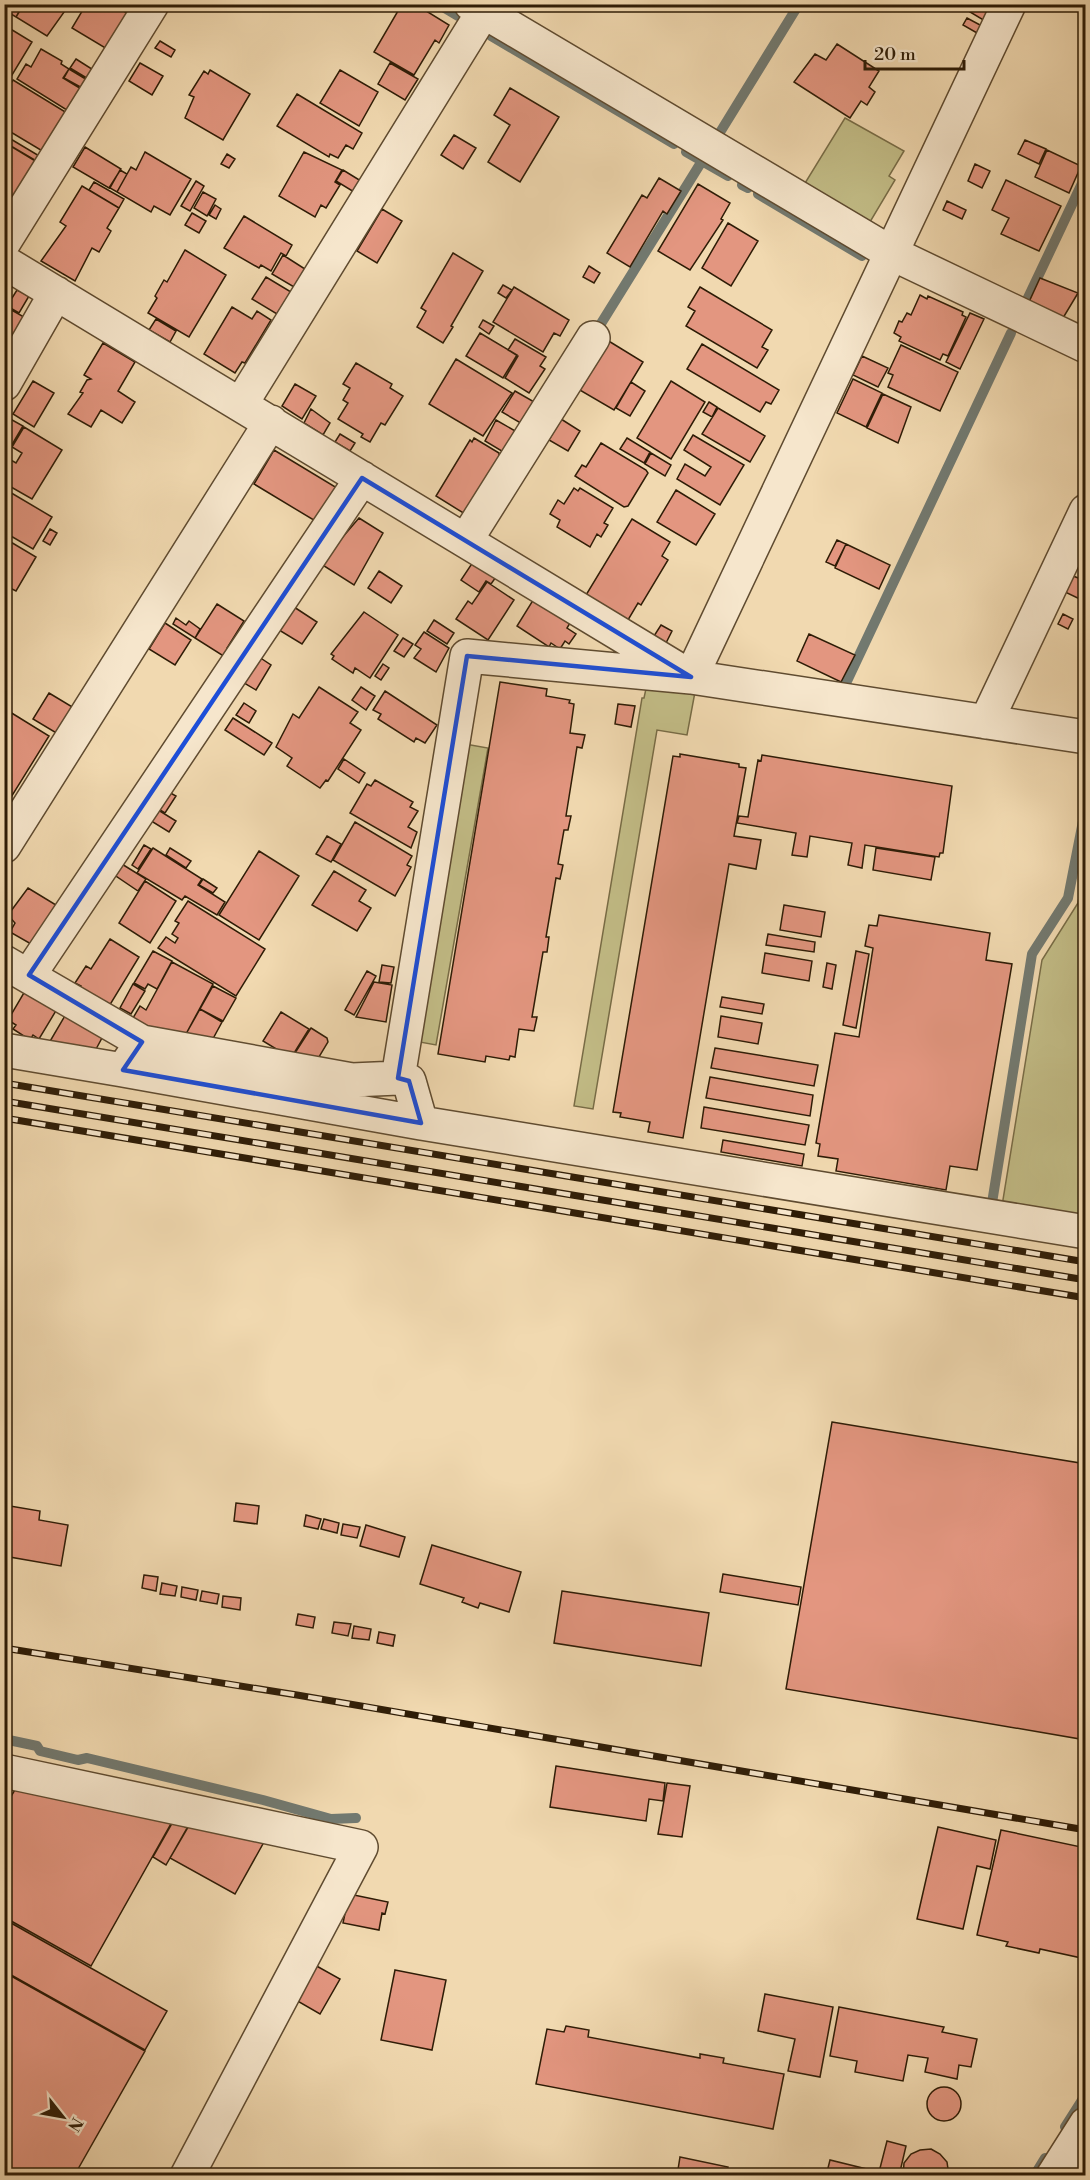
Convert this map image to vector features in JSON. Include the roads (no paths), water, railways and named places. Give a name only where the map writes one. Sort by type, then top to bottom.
[{"type":"street","points":[[4,242],[152,4]]},
{"type":"street","points":[[691,677],[1009,4]]},
{"type":"street","points":[[241,404],[481,7],[891,254],[1086,346]]},
{"type":"street","points":[[4,262],[691,677]]},
{"type":"street","points":[[4,384],[56,293]]},
{"type":"street","points":[[466,540],[593,338]]},
{"type":"street","points":[[4,846],[271,422]]},
{"type":"street","points":[[362,478],[17,968],[142,1042],[352,1080],[398,1078],[409,1081],[422,1123]]},
{"type":"street","points":[[986,722],[1086,511]]},
{"type":"street","points":[[398,1078],[467,656],[691,677],[1086,737]]},
{"type":"street","points":[[123,1070],[142,1042]]},
{"type":"street","points":[[4,1050],[422,1123],[1086,1232]]},
{"type":"street","points":[[4,1771],[361,1848],[187,2175]]},
{"type":"street","points":[[1053,2175],[1086,2124]]},
{"type":"waterway","points":[[438,4],[458,16]]},
{"type":"waterway","points":[[719,134],[799,4]]},
{"type":"waterway","points":[[491,36],[674,144]]},
{"type":"waterway","points":[[686,152],[728,176]]},
{"type":"waterway","points":[[597,330],[702,161]]},
{"type":"waterway","points":[[1026,302],[1086,175]]},
{"type":"waterway","points":[[742,185],[748,188]]},
{"type":"waterway","points":[[758,194],[862,256]]},
{"type":"waterway","points":[[847,681],[1011,333]]},
{"type":"waterway","points":[[992,1203],[1032,954],[1068,898],[1086,806]]},
{"type":"waterway","points":[[4,1739],[37,1746],[40,1751],[78,1760],[87,1758],[263,1800],[331,1819],[356,1818]]},
{"type":"waterway","points":[[1065,2127],[1086,2094]]},
{"type":"waterway","points":[[1034,2176],[1045,2158]]},
{"type":"railway","points":[[4,1083],[1086,1262]]},
{"type":"railway","points":[[4,1101],[1086,1280]]},
{"type":"railway","points":[[4,1118],[1086,1298]]},
{"type":"railway","points":[[4,1648],[297,1695],[1086,1830]]}]
